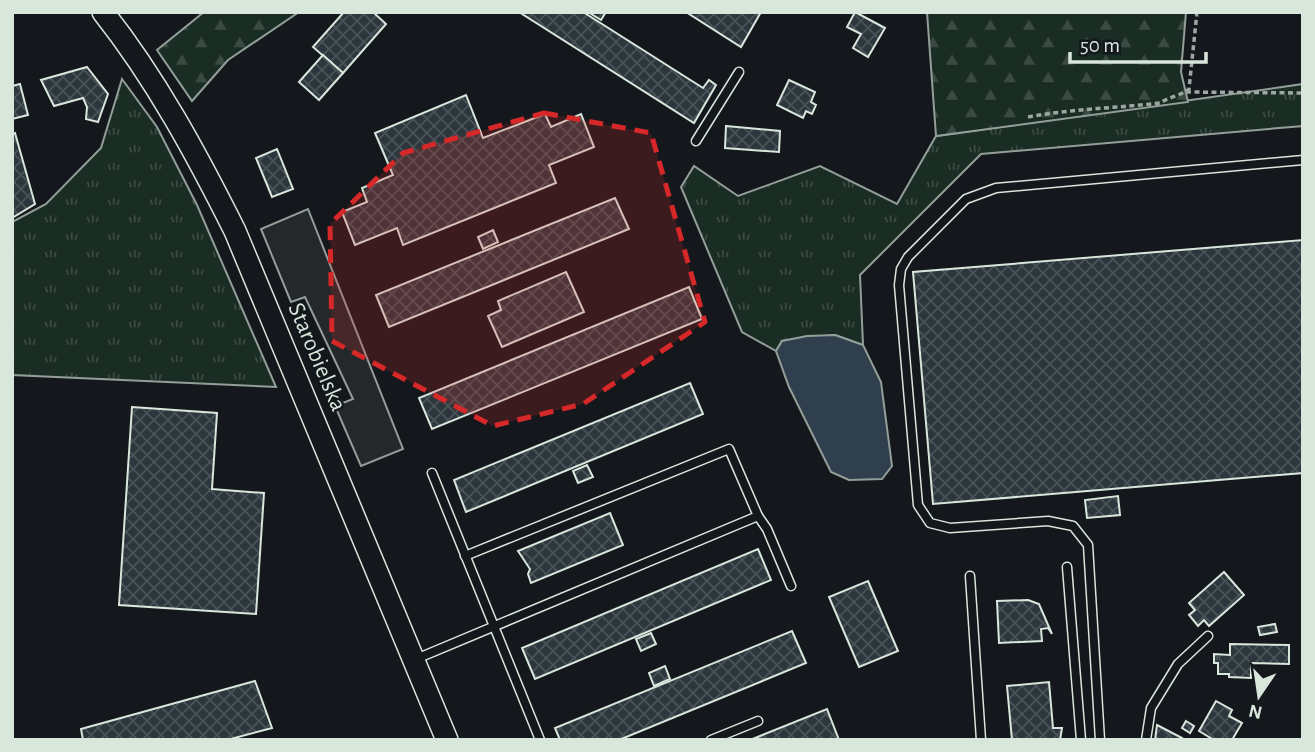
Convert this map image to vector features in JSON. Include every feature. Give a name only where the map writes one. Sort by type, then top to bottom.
[{"type":"street","name":"Starobielska","points":[[103,12],[165,103],[211,182],[235,231],[447,740]]},
{"type":"lane","points":[[696,141],[739,72]]},
{"type":"lane","points":[[1100,740],[1087,545],[1073,526],[1048,521],[950,528],[930,523],[918,505],[899,285],[901,269],[908,257],[966,199],[996,188],[1303,160]]},
{"type":"lane","points":[[465,555],[729,449],[791,586]]},
{"type":"lane","points":[[432,473],[540,740]]},
{"type":"lane","points":[[414,660],[758,516]]},
{"type":"lane","points":[[1067,567],[1081,740]]},
{"type":"lane","points":[[970,576],[981,740]]},
{"type":"lane","points":[[1146,740],[1151,708],[1178,664],[1209,636]]},
{"type":"lane","points":[[711,740],[758,721]]},
{"type":"path","points":[[1186,92],[1189,89],[1197,12]]},
{"type":"path","points":[[1028,117],[1066,110],[1082,112],[1160,103],[1186,92],[1303,93]]},
{"type":"highlighted area","points":[[544,113],[651,133],[705,322],[583,404],[493,426],[332,341],[330,224],[403,153]]},
{"type":"green space","points":[[204,12],[299,12],[228,60],[192,101],[157,50]]},
{"type":"green space","points":[[927,12],[1186,12],[1181,72],[1188,102],[936,136]]},
{"type":"green space","points":[[122,79],[157,127],[197,205],[276,387],[12,375],[12,222],[46,204],[101,148]]},
{"type":"green space","points":[[1303,84],[1303,126],[981,154],[860,275],[863,345],[835,335],[782,341],[776,351],[742,332],[681,187],[694,166],[738,196],[820,166],[897,204],[936,136]]},
{"type":"shaded area","points":[[308,209],[403,449],[361,466],[335,406],[353,399],[305,297],[291,302],[261,229]]},
{"type":"water","points":[[835,335],[863,345],[881,382],[892,466],[882,479],[849,480],[831,472],[789,387],[776,351],[782,341],[807,336]]},
{"type":"building","points":[[344,12],[373,12],[386,24],[343,73],[313,47]]},
{"type":"building","points":[[519,12],[583,12],[703,88],[709,80],[716,85],[694,123]]},
{"type":"building","points":[[588,12],[606,12],[601,20]]},
{"type":"building","points":[[686,12],[761,12],[741,47]]},
{"type":"building","points":[[855,12],[885,28],[868,57],[853,48],[861,34],[847,27]]},
{"type":"building","points":[[323,55],[343,73],[319,100],[299,82]]},
{"type":"building","points":[[87,67],[108,94],[98,122],[86,119],[87,107],[83,98],[54,106],[41,80]]},
{"type":"building","points":[[789,80],[815,92],[811,102],[816,105],[812,114],[806,111],[803,118],[777,105]]},
{"type":"building","points":[[20,84],[28,115],[12,119],[12,86]]},
{"type":"building","points":[[466,95],[483,138],[545,114],[551,127],[581,114],[594,147],[549,165],[556,183],[403,245],[397,228],[355,245],[342,212],[367,202],[362,188],[393,175],[375,133]]},
{"type":"building","points":[[726,126],[780,131],[779,152],[725,148]]},
{"type":"building","points":[[15,133],[35,204],[12,218],[12,134]]},
{"type":"building","points":[[277,149],[293,189],[272,197],[256,158]]},
{"type":"building","points":[[615,198],[629,229],[389,327],[376,295]]},
{"type":"building","points":[[493,230],[498,242],[483,249],[478,237]]},
{"type":"building","points":[[1303,240],[1303,473],[933,504],[913,272]]},
{"type":"building","points":[[566,272],[584,312],[502,347],[488,316],[501,310],[498,301]]},
{"type":"building","points":[[689,287],[702,319],[432,429],[419,398]]},
{"type":"building","points":[[690,383],[703,414],[466,512],[454,480]]},
{"type":"building","points":[[132,407],[217,413],[212,489],[264,493],[256,614],[119,605]]},
{"type":"building","points":[[587,465],[593,477],[578,483],[573,471]]},
{"type":"building","points":[[1118,496],[1120,515],[1087,518],[1085,500]]},
{"type":"building","points":[[610,513],[623,545],[531,583],[528,574],[530,569],[518,551]]},
{"type":"building","points":[[758,549],[771,580],[535,679],[522,648]]},
{"type":"building","points":[[1224,572],[1244,595],[1209,626],[1204,620],[1198,626],[1189,615],[1195,610],[1189,603]]},
{"type":"building","points":[[868,581],[898,651],[859,667],[829,597]]},
{"type":"building","points":[[1028,600],[1039,604],[1052,634],[1048,628],[1041,629],[1042,641],[999,643],[997,601]]},
{"type":"building","points":[[1275,624],[1277,632],[1260,635],[1258,627]]},
{"type":"building","points":[[792,631],[806,663],[619,740],[560,740],[555,728]]},
{"type":"building","points":[[651,633],[656,644],[641,651],[636,639]]},
{"type":"building","points":[[1230,644],[1289,645],[1289,664],[1251,663],[1251,678],[1218,674],[1218,663],[1214,663],[1214,654],[1230,655]]},
{"type":"building","points":[[665,666],[670,679],[654,686],[649,673]]},
{"type":"building","points":[[255,681],[272,728],[227,740],[83,740],[81,729]]},
{"type":"building","points":[[1049,682],[1053,728],[1062,728],[1060,740],[1012,740],[1007,686]]},
{"type":"building","points":[[1216,701],[1232,710],[1229,716],[1242,723],[1232,740],[1214,740],[1199,731]]},
{"type":"building","points":[[827,709],[839,740],[750,740]]},
{"type":"building","points":[[1186,721],[1194,726],[1190,733],[1182,728]]},
{"type":"building","points":[[1157,725],[1182,738],[1181,740],[1155,740]]}]
